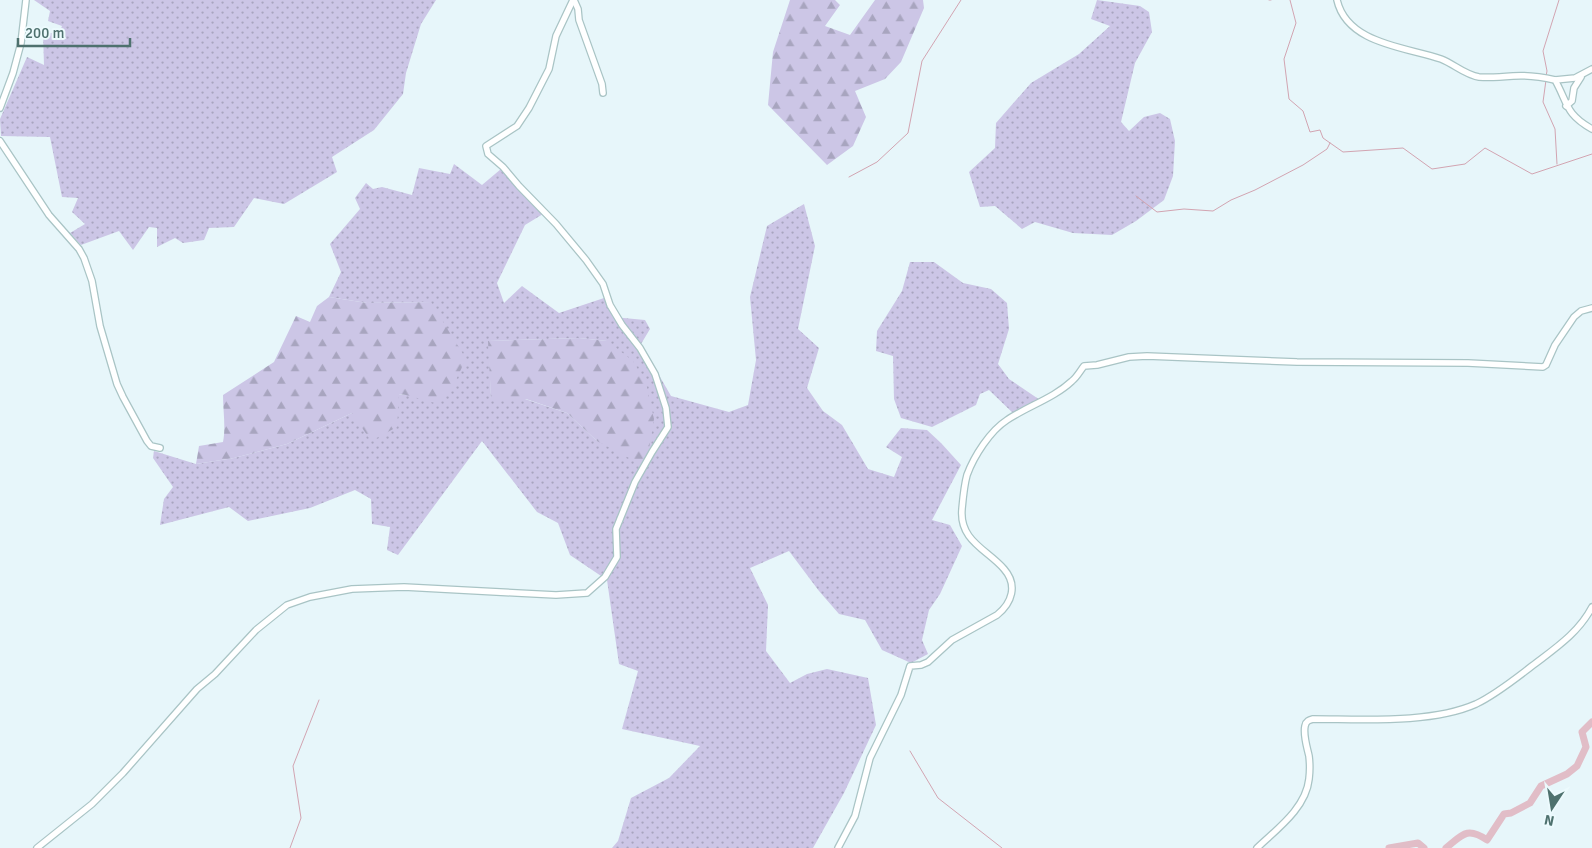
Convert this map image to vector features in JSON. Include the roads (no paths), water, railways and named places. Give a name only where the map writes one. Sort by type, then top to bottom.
[{"type":"street","points":[[0,108],[19,50],[26,0]]},
{"type":"street","points":[[574,0],[578,9],[579,20],[602,84],[603,93]]},
{"type":"street","points":[[37,848],[99,798],[124,773],[197,689],[256,630],[288,605],[310,597],[352,589],[388,587],[546,594],[587,593],[605,577],[617,557],[616,530],[635,482],[668,427],[666,408],[655,374],[640,348],[622,325],[610,305],[603,284],[556,224],[519,186],[504,166],[488,154],[486,146],[517,126],[529,108],[549,69],[556,36],[574,0]]},
{"type":"street","points":[[1337,0],[1342,14],[1358,31],[1442,60],[1476,76],[1541,77],[1569,80],[1583,75],[1592,69]]},
{"type":"street","points":[[1566,106],[1572,101],[1574,88],[1583,75]]},
{"type":"street","points":[[1554,79],[1566,106],[1578,120],[1592,129]]},
{"type":"street","points":[[0,141],[49,215],[79,249],[84,258],[92,281],[100,326],[117,384],[151,446],[160,448]]},
{"type":"street","points":[[838,848],[855,816],[870,758],[902,694],[910,666],[922,665],[928,662],[946,644],[1003,610],[1010,600],[1011,588],[1005,570],[979,548],[971,538],[963,522],[962,512],[965,482],[970,470],[988,439],[1007,420],[1058,392],[1072,381],[1084,366],[1097,365],[1129,357],[1297,362],[1468,363],[1543,367],[1574,317],[1578,313],[1592,308]]},
{"type":"street","points":[[1257,848],[1290,816],[1305,794],[1310,770],[1305,734],[1307,721],[1313,718],[1426,717],[1449,713],[1474,705],[1496,692],[1563,643],[1576,630],[1592,607]]},
{"type":"waterway","points":[[849,177],[877,162],[908,133],[922,61],[961,0]]},
{"type":"waterway","points":[[1290,0],[1296,23],[1284,59],[1289,99],[1303,111],[1310,132],[1320,130],[1323,138],[1343,152],[1403,148],[1432,169],[1465,164],[1485,148],[1532,174],[1592,154]]},
{"type":"waterway","points":[[1546,76],[1547,71],[1543,51],[1559,0]]},
{"type":"waterway","points":[[1546,80],[1543,102],[1555,129],[1557,164]]},
{"type":"waterway","points":[[1136,196],[1157,212],[1184,209],[1213,211],[1231,200],[1303,165],[1327,149],[1330,143]]},
{"type":"waterway","points":[[290,848],[301,818],[293,766],[319,700]]},
{"type":"waterway","points":[[1446,848],[1461,836],[1469,833],[1487,840],[1504,814],[1511,813],[1530,803],[1541,786],[1567,774],[1577,766],[1586,747],[1582,732],[1592,722]]},
{"type":"waterway","points":[[910,751],[938,798],[1002,848]]},
{"type":"waterway","points":[[1389,848],[1418,843],[1424,848]]}]
